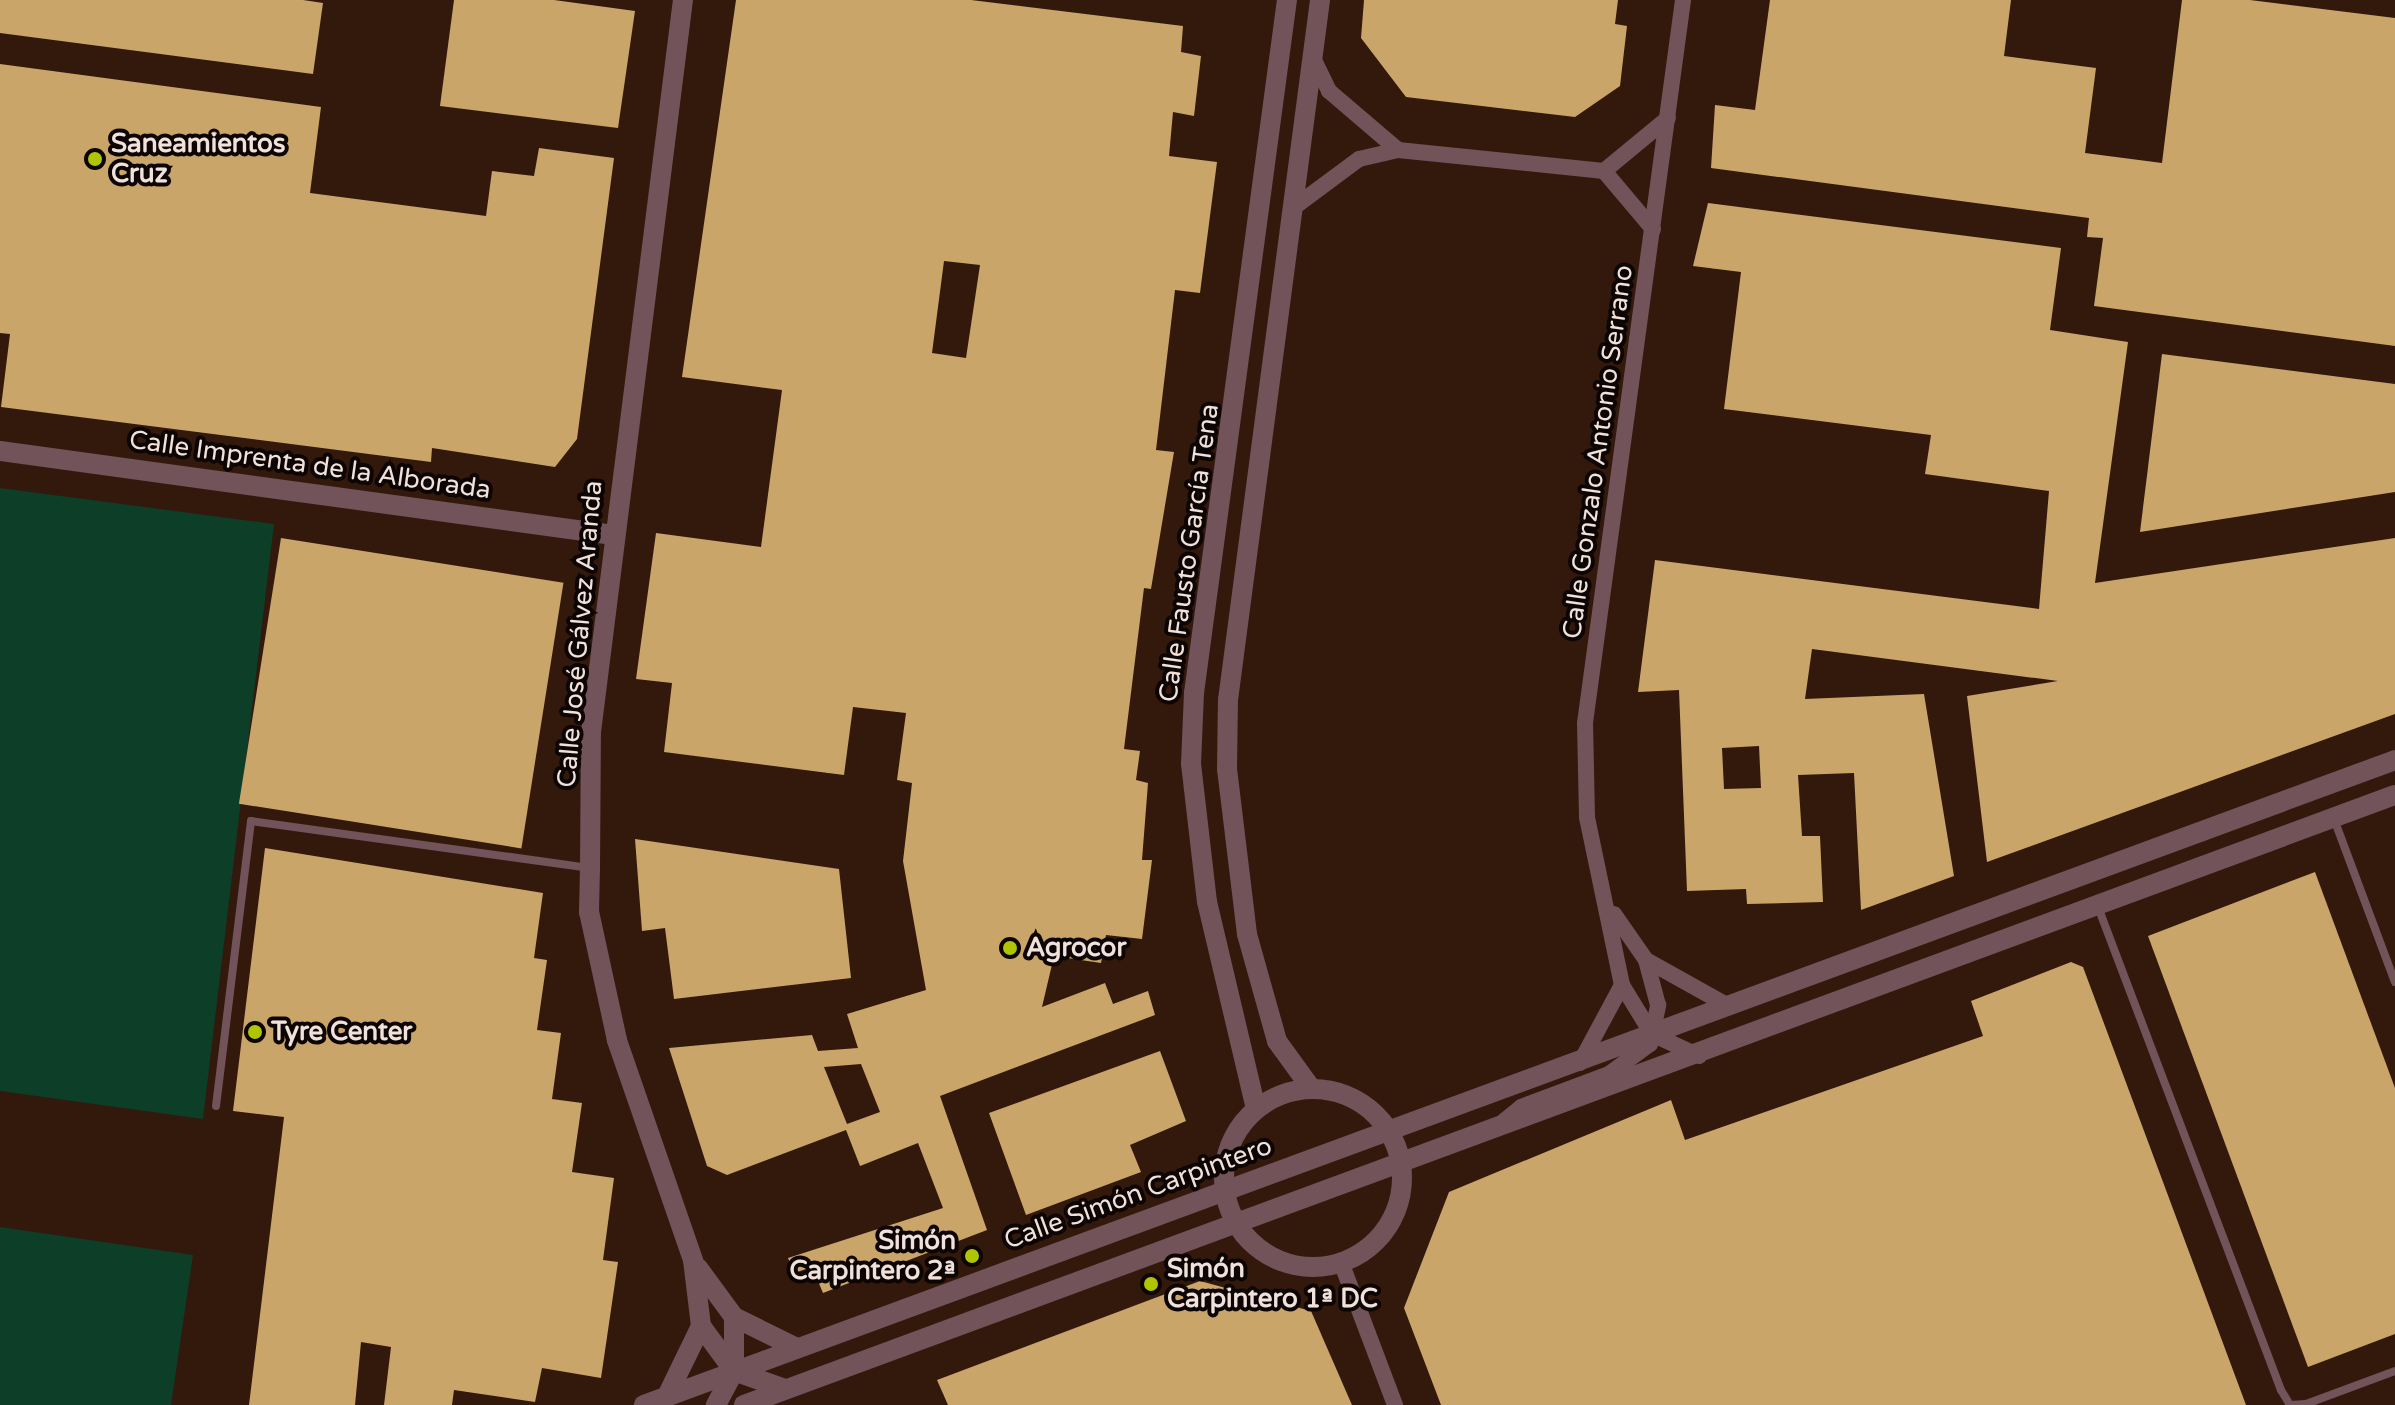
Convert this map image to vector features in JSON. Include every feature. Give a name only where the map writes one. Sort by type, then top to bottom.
[{"type":"street","name":"Calle José Gálvez Aranda","points":[[683,0],[613,535],[591,732],[589,912],[617,1040],[693,1260],[701,1326]]},
{"type":"street","name":"Calle Fausto García Tena","points":[[1256,1109],[1207,902],[1191,764],[1194,693],[1287,0]]},
{"type":"street","points":[[1311,1088],[1277,1041],[1247,934],[1227,769],[1228,700],[1297,205],[1320,0]]},
{"type":"street","name":"Calle Gonzalo Antonio Serrano","points":[[1652,1034],[1622,985],[1611,910],[1587,817],[1585,723],[1683,0]]},
{"type":"street","points":[[1313,58],[1329,91],[1398,150]]},
{"type":"street","points":[[1604,171],[1668,118]]},
{"type":"street","points":[[1297,205],[1359,159],[1398,150],[1604,171],[1653,229]]},
{"type":"street","name":"Calle Imprenta de la Alborada","points":[[0,451],[613,535]]},
{"type":"street","name":"Calle Simón Carpintero","points":[[644,1405],[1224,1189],[1580,1063],[2395,760]]},
{"type":"street","name":"Calle Simón Carpintero","points":[[744,1405],[1237,1224],[1402,1167],[2395,795]]},
{"type":"street","points":[[2271,806],[2256,828],[2284,836]]},
{"type":"street","points":[[2220,825],[2241,834],[2233,856]]},
{"type":"street","name":"Calle Gonzalo Antonio Serrano","points":[[1611,910],[1646,960],[1658,1005],[1652,1034]]},
{"type":"street","points":[[1933,932],[1926,954],[1946,963]]},
{"type":"street","points":[[1891,948],[1913,956],[1905,979]]},
{"type":"street","name":"Calle Gonzalo Antonio Serrano","points":[[1646,960],[1730,1007]]},
{"type":"street","points":[[1580,1063],[1622,985]]},
{"type":"street","points":[[1652,1034],[1699,1056]]},
{"type":"street","name":"Calle Simón Carpintero","points":[[1484,1136],[1521,1107],[1609,1074],[1650,1044],[1652,1034]]},
{"type":"street","points":[[1311,1088],[1341,1093],[1388,1130],[1402,1167],[1389,1225],[1341,1262],[1282,1261],[1237,1224],[1224,1189],[1225,1159],[1256,1109],[1311,1088]]},
{"type":"street","name":"Calle José Gálvez Aranda","points":[[693,1260],[734,1317],[797,1348]]},
{"type":"street","points":[[1341,1262],[1395,1405]]},
{"type":"street","points":[[716,1405],[734,1371],[734,1317]]},
{"type":"street","points":[[667,1396],[701,1326],[734,1371],[785,1389]]},
{"type":"lane","points":[[2334,818],[2395,982]]},
{"type":"lane","points":[[216,1106],[251,821],[590,868]]},
{"type":"lane","points":[[2098,907],[2281,1390],[2290,1405],[2306,1404],[2395,1371]]},
{"type":"shaded area","points":[[0,0],[2395,0],[2395,1405],[0,1405]]},
{"type":"green space","points":[[0,488],[274,524],[203,1119],[0,1091]]},
{"type":"green space","points":[[0,1227],[193,1255],[171,1405],[0,1405]]},
{"type":"building","points":[[0,0],[303,0],[323,3],[313,74],[0,33]]},
{"type":"building","points":[[454,0],[554,0],[635,11],[618,128],[440,106]]},
{"type":"building","points":[[736,0],[971,0],[1183,26],[1181,52],[1201,56],[1194,116],[1173,112],[1169,156],[1217,162],[1200,293],[1175,290],[1156,450],[1174,452],[1151,589],[1144,588],[1124,749],[1140,751],[1136,780],[1148,783],[1142,860],[1152,860],[1142,939],[1106,935],[1101,963],[1054,956],[1042,1007],[1105,983],[1113,1004],[1148,991],[1155,1015],[940,1096],[987,1230],[823,1293],[812,1267],[794,1273],[788,1258],[943,1208],[918,1143],[860,1166],[846,1130],[727,1175],[707,1166],[669,1048],[812,1035],[818,1051],[858,1048],[847,1014],[926,990],[903,861],[912,783],[897,780],[906,713],[853,707],[844,775],[664,752],[672,683],[636,679],[656,533],[761,547],[782,390],[682,377]],"holes":[[[944,261],[980,265],[966,358],[932,353]],[[861,1064],[880,1112],[847,1124],[824,1067]]]},
{"type":"building","points":[[1364,0],[1618,0],[1615,24],[1627,26],[1620,86],[1575,117],[1406,97],[1361,38]]},
{"type":"building","points":[[1770,0],[2011,0],[2004,56],[2096,68],[2085,153],[2162,163],[2182,0],[2250,0],[2395,18],[2395,346],[2094,306],[2103,238],[2087,237],[2089,218],[1711,168],[1715,105],[1755,110]]},
{"type":"building","points":[[0,64],[321,107],[310,193],[486,216],[492,171],[534,176],[539,148],[614,158],[577,439],[555,467],[432,448],[431,462],[1,407],[10,334],[0,333]]},
{"type":"building","points":[[1708,203],[2061,248],[2050,330],[2128,342],[2095,583],[2395,538],[2395,714],[1987,862],[1967,696],[2058,681],[1812,649],[1805,699],[1924,694],[1954,876],[1861,910],[1854,773],[1798,775],[1802,836],[1820,836],[1823,902],[1747,904],[1746,889],[1687,891],[1679,690],[1638,692],[1655,560],[2039,609],[2049,491],[1925,474],[1931,435],[1724,409],[1741,272],[1693,266]],"holes":[[[1759,746],[1761,788],[1724,789],[1722,748]]]},
{"type":"building","points":[[2162,354],[2395,384],[2395,492],[2140,532]]},
{"type":"building","points":[[281,538],[563,583],[521,848],[239,804]]},
{"type":"building","points":[[635,839],[839,869],[851,978],[674,999],[665,928],[642,931]]},
{"type":"building","points":[[265,848],[543,893],[534,958],[547,960],[537,1030],[561,1033],[552,1099],[582,1103],[572,1172],[614,1178],[603,1260],[618,1262],[601,1378],[542,1368],[535,1402],[454,1390],[452,1405],[384,1405],[391,1347],[361,1342],[355,1405],[249,1405],[284,1117],[233,1111]]},
{"type":"building","points":[[2315,872],[2395,1088],[2395,1334],[2308,1367],[2148,936]]},
{"type":"building","points":[[2071,962],[2083,967],[2246,1405],[1441,1405],[1404,1308],[1449,1192],[1671,1100],[1685,1140],[1983,1036],[1971,1001]]},
{"type":"building","points":[[1160,1051],[1186,1121],[1130,1145],[1141,1172],[1026,1215],[989,1113]]},
{"type":"building","points":[[1200,1281],[1311,1311],[1352,1405],[948,1405],[937,1380]]},
{"type":"place","name":"Saneamientos Cruz","points":[[95,159]]},
{"type":"place","name":"Agrocor","points":[[1010,948]]},
{"type":"place","name":"Tyre Center","points":[[255,1032]]},
{"type":"place","name":"Simón Carpintero 2ª","points":[[972,1256]]},
{"type":"place","name":"Simón Carpintero 1ª DC","points":[[1151,1284]]}]
